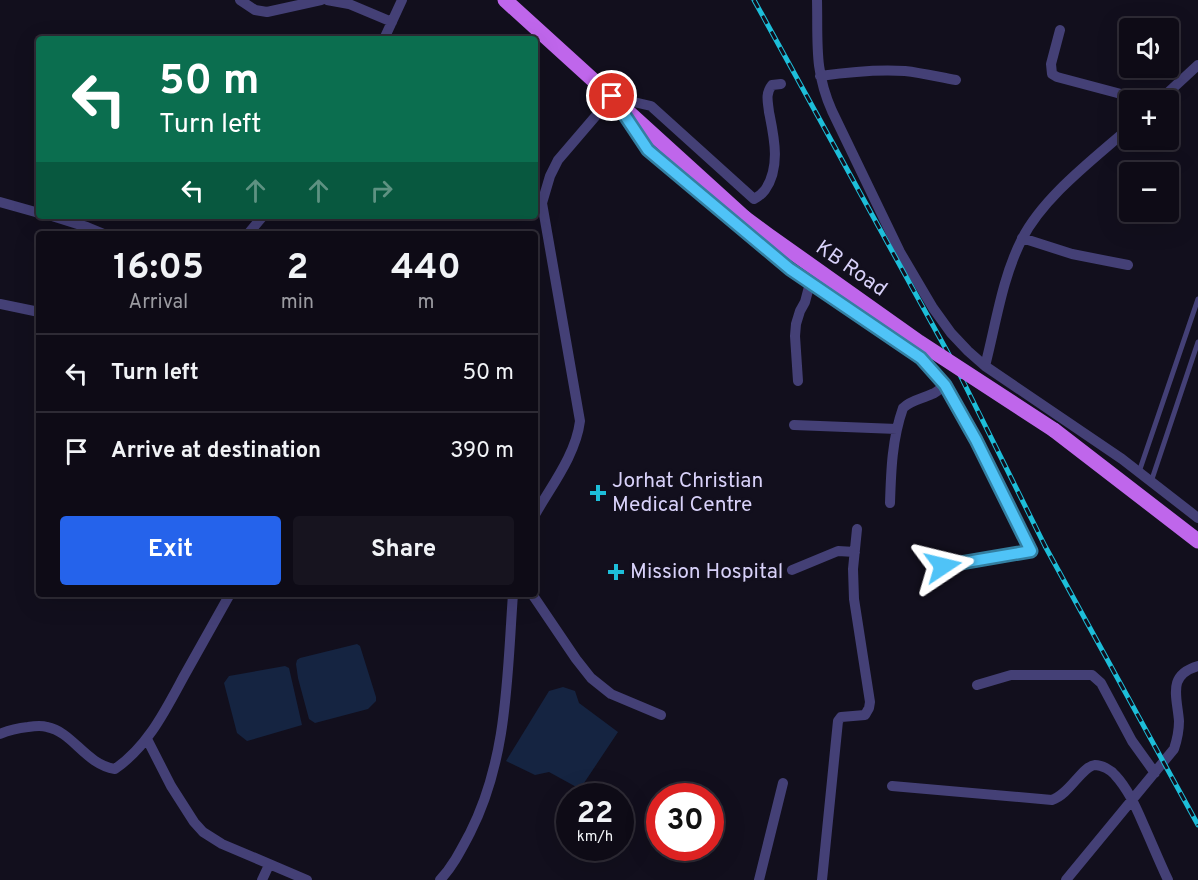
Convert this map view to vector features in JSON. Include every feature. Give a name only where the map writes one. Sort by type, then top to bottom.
[{"type":"main road","name":"KB Road","points":[[505,0],[745,218],[919,342],[1054,430],[1198,541]]},
{"type":"street","points":[[240,0],[255,10],[267,12],[321,0]]},
{"type":"street","points":[[327,0],[349,4],[392,22]]},
{"type":"street","points":[[385,36],[402,0]]},
{"type":"street","points":[[817,0],[817,54],[824,95],[900,252],[943,322],[960,344],[985,366],[1122,459],[1198,518]]},
{"type":"street","points":[[1060,30],[1051,64],[1052,74],[1119,93]]},
{"type":"street","points":[[1171,90],[1198,64]]},
{"type":"street","points":[[820,76],[892,70],[956,80]]},
{"type":"street","points":[[612,96],[651,106],[754,199],[765,191],[775,158],[767,91],[772,85],[781,84]]},
{"type":"street","points":[[612,96],[648,150],[790,269],[921,358],[945,385],[976,440],[1031,551],[943,566]]},
{"type":"street","points":[[538,510],[573,450],[579,421],[542,203],[550,176],[558,160],[612,96]]},
{"type":"street","points":[[985,366],[1008,274],[1022,238],[1031,223],[1055,194],[1119,138]]},
{"type":"street","points":[[0,202],[36,212]]},
{"type":"street","points":[[62,219],[97,231]]},
{"type":"street","points":[[250,231],[260,219]]},
{"type":"street","points":[[1022,238],[1072,255],[1128,265]]},
{"type":"street","points":[[798,381],[796,324],[810,283]]},
{"type":"street","points":[[0,304],[36,311]]},
{"type":"street","points":[[890,503],[892,464],[897,429],[903,408],[906,404],[932,394],[945,385]]},
{"type":"street","points":[[794,425],[897,429]]},
{"type":"street","points":[[822,880],[838,721],[841,717],[865,715],[870,702],[854,599],[857,529]]},
{"type":"street","points":[[792,570],[838,551],[855,552]]},
{"type":"street","points":[[0,734],[23,727],[48,727],[60,732],[98,764],[105,768],[116,769],[126,762],[147,739],[228,597]]},
{"type":"street","points":[[440,880],[461,850],[486,799],[496,761],[505,709],[513,597]]},
{"type":"street","points":[[534,597],[591,678],[611,694],[661,715]]},
{"type":"street","points":[[1066,880],[1174,749],[1179,723],[1177,681],[1188,669],[1198,666]]},
{"type":"street","points":[[977,685],[1011,675],[1092,675],[1101,683],[1123,726],[1155,773]]},
{"type":"street","points":[[147,739],[171,786],[203,832],[222,844],[307,880]]},
{"type":"street","points":[[892,786],[1052,800],[1065,793],[1087,768],[1095,765],[1109,770],[1116,776],[1132,800],[1168,880]]},
{"type":"street","points":[[759,880],[783,783]]},
{"type":"street","points":[[262,880],[269,865]]},
{"type":"lane","points":[[1139,472],[1198,298]]},
{"type":"lane","points":[[1151,482],[1198,342]]},
{"type":"lane","points":[[1152,433],[1166,436]]},
{"type":"water","points":[[357,644],[360,646],[376,701],[368,709],[315,723],[309,719],[298,678],[297,660]]},
{"type":"water","points":[[285,666],[289,668],[302,725],[247,741],[237,733],[224,683],[229,676]]},
{"type":"water","points":[[563,687],[575,691],[579,703],[618,732],[584,783],[569,783],[549,772],[535,775],[506,761],[549,691]]},
{"type":"railway","points":[[754,0],[958,371],[1045,546],[1198,825]]},
{"type":"place","name":"Jorhat Christian Medical Centre","points":[[598,493]]},
{"type":"place","name":"Mission Hospital","points":[[616,572]]},
{"type":"route","points":[[612,96],[648,150],[790,269],[921,358],[945,385],[976,440],[1031,551],[943,566]]}]
